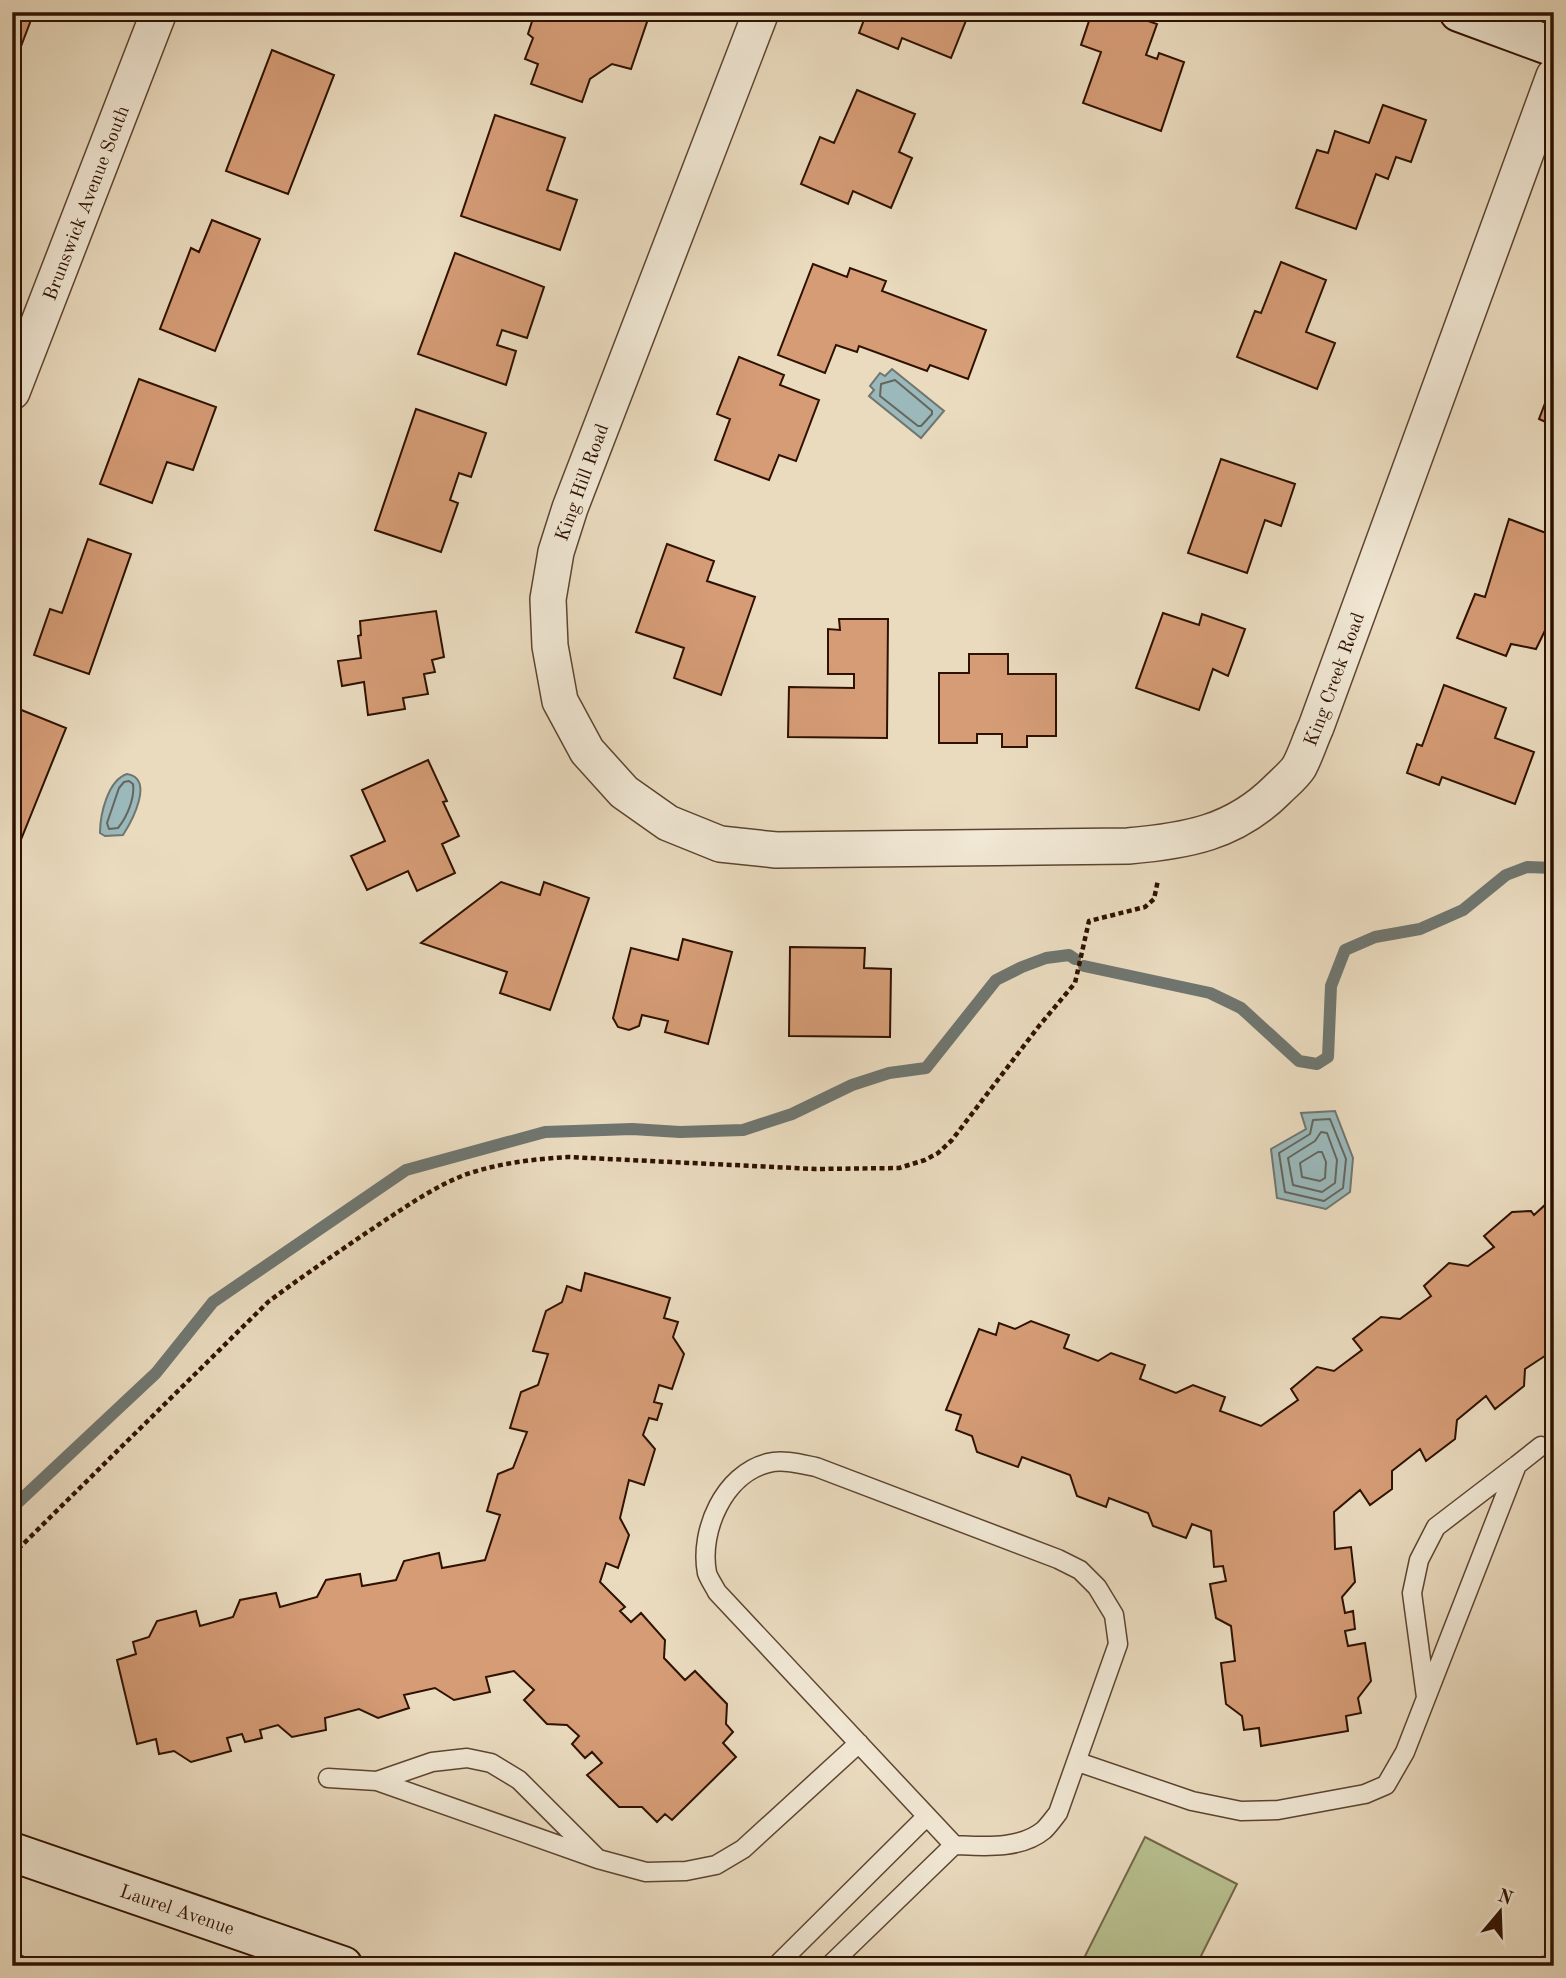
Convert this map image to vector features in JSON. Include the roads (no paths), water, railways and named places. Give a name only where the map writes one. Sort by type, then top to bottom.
[{"type":"street","name":"Brunswick Avenue South","points":[[12,392],[159,12]]},
{"type":"street","name":"King Hill Road","points":[[761,12],[570,508],[556,552],[548,599],[550,646],[560,701],[587,751],[624,792],[668,823],[720,844],[776,850]]},
{"type":"street","points":[[1459,12],[1554,47]]},
{"type":"street","name":"King Creek Road","points":[[776,850],[1128,846],[1167,843],[1207,834],[1240,820],[1264,803],[1298,769],[1316,727],[1554,76]]},
{"type":"street","name":"Laurel Avenue","points":[[12,1852],[274,1949],[343,1966]]},
{"type":"lane","points":[[1426,1697],[1412,1593],[1419,1560],[1436,1527],[1541,1447]]},
{"type":"lane","points":[[829,1966],[954,1845],[997,1846],[1023,1841],[1044,1830],[1058,1813],[1118,1644],[1114,1615],[1097,1587],[1080,1570],[1058,1559],[816,1467],[789,1462],[768,1463],[747,1472],[727,1492],[713,1515],[706,1555],[708,1576],[717,1592],[954,1845]]},
{"type":"lane","points":[[1078,1762],[1192,1801],[1241,1811],[1278,1811],[1365,1794],[1386,1785],[1405,1752],[1517,1465]]},
{"type":"lane","points":[[328,1778],[377,1781],[598,1859],[646,1872],[686,1871],[716,1865],[743,1849],[859,1742]]},
{"type":"lane","points":[[377,1781],[432,1762],[467,1758],[491,1763],[519,1780],[598,1859]]},
{"type":"lane","points":[[776,1966],[927,1816]]},
{"type":"water","points":[[892,369],[944,411],[921,438],[869,396],[874,390],[870,386],[880,373],[885,376]]},
{"type":"water","points":[[127,774],[135,777],[139,783],[136,811],[123,835],[105,836],[100,833],[106,799],[120,777]]},
{"type":"water","points":[[1335,1111],[1353,1158],[1350,1192],[1326,1209],[1277,1198],[1271,1149],[1306,1129],[1301,1113]]},
{"type":"waterway","points":[[1084,966],[1210,993],[1241,1008],[1299,1061],[1317,1064],[1328,1057],[1331,986],[1345,950],[1375,937],[1420,929],[1463,910],[1506,875],[1527,867],[1554,868]]},
{"type":"waterway","points":[[12,1508],[156,1373],[213,1302],[406,1170],[545,1132],[632,1129],[680,1132],[743,1130],[792,1114],[852,1085],[889,1073],[926,1068],[996,980],[1046,958],[1069,955],[1075,959]]},
{"type":"railway","points":[[1537,1966],[1554,1946]]},
{"type":"railway","points":[[12,1954],[45,1966]]}]
